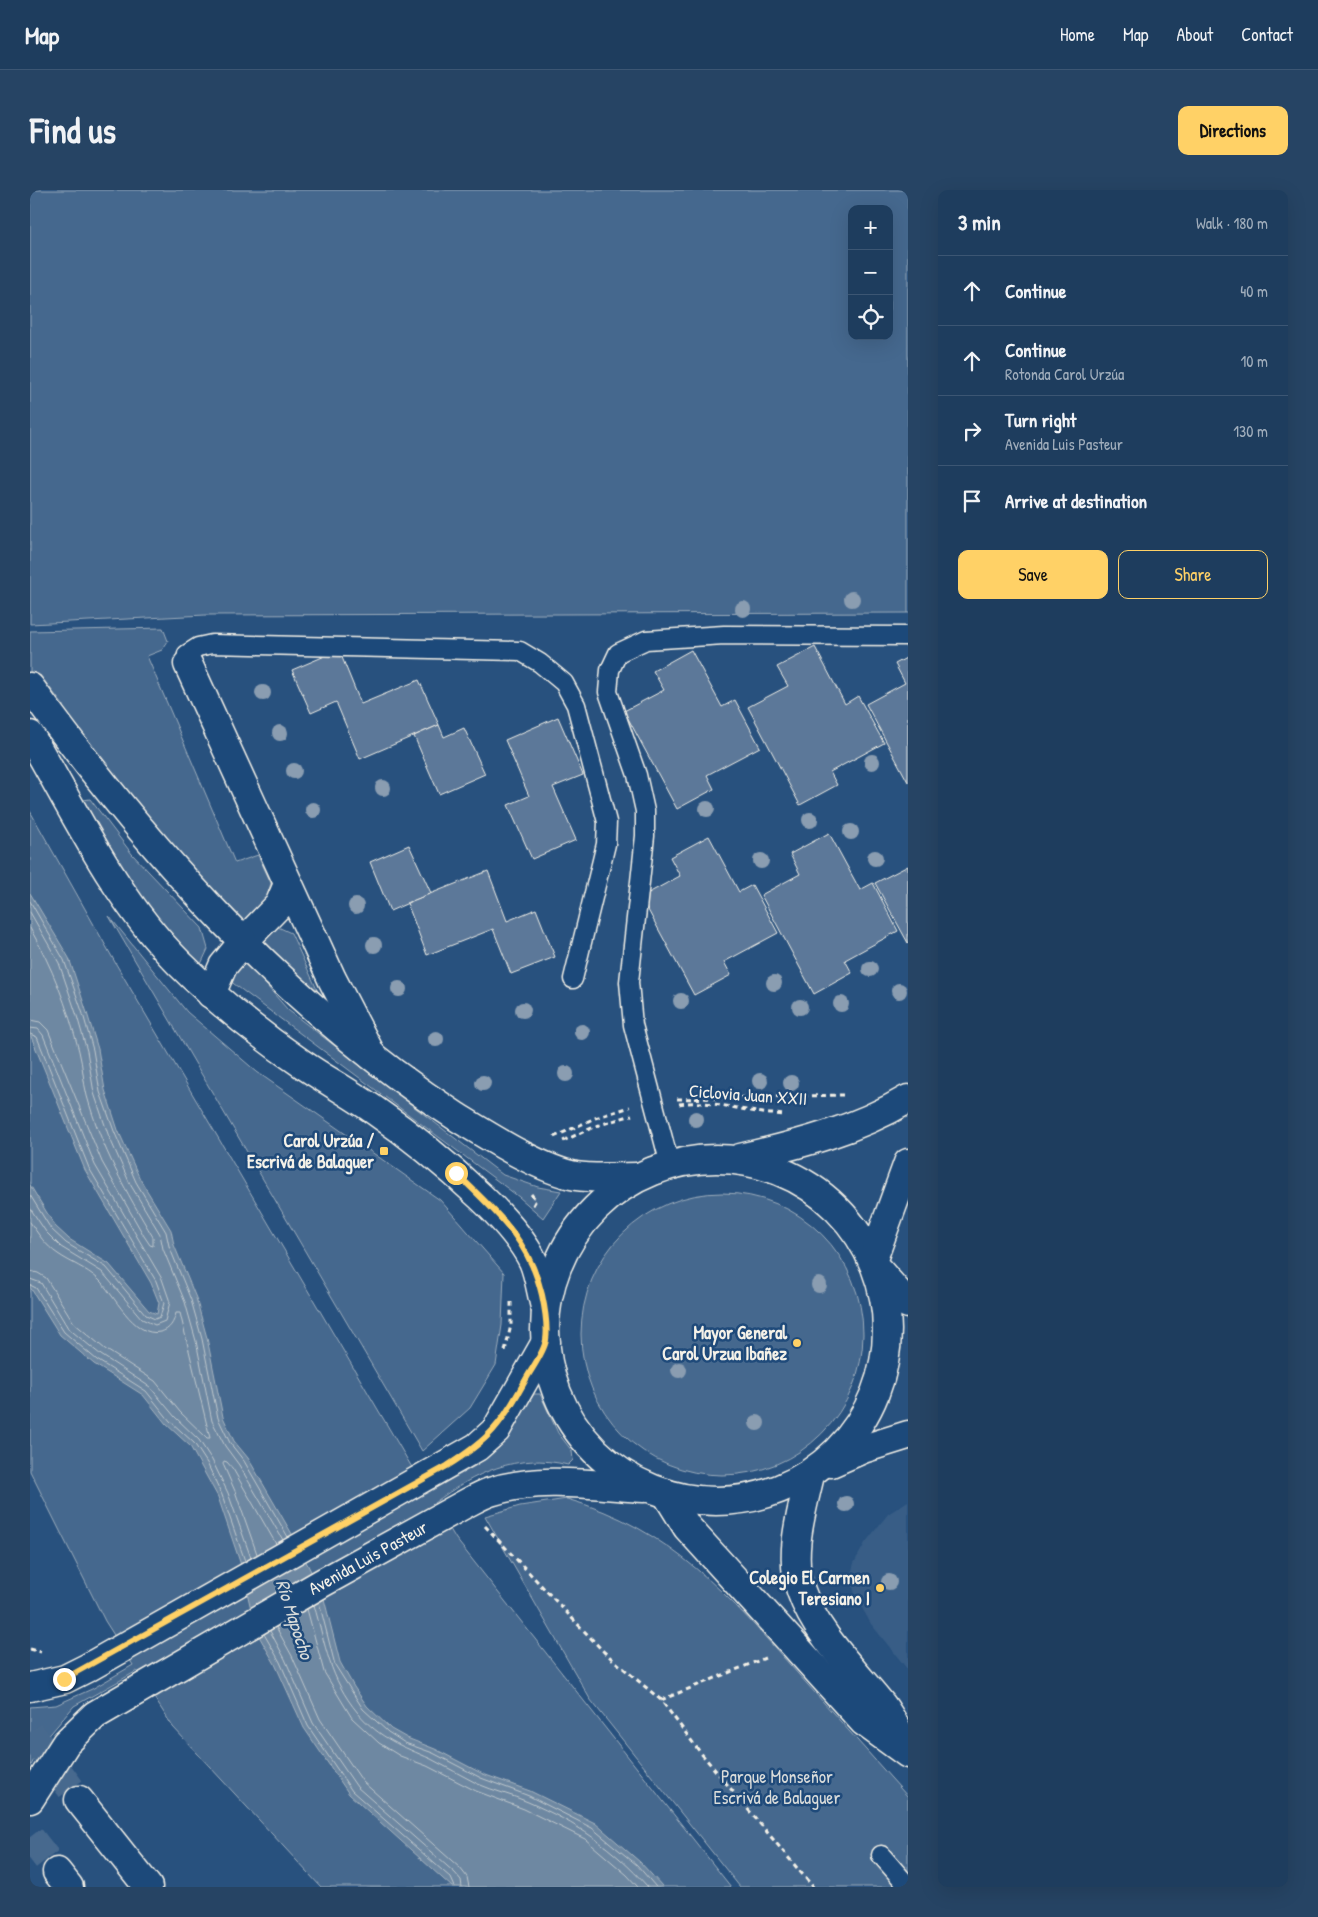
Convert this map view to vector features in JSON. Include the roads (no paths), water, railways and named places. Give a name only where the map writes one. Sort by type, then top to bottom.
[{"type":"main road","points":[[188,664],[336,988],[376,1062]]},
{"type":"main road","points":[[30,687],[95,776],[195,892],[243,942],[320,1014],[376,1062],[495,1141],[548,1166],[576,1176],[637,1178]]},
{"type":"main road","points":[[30,735],[132,907],[163,946],[212,994],[275,1044],[373,1109],[456,1173],[494,1209],[526,1249],[538,1275],[546,1312]]},
{"type":"main road","points":[[212,994],[223,966],[243,942],[280,905],[288,884]]},
{"type":"main road","points":[[908,1099],[864,1121],[822,1137],[736,1159],[703,1159],[670,1165],[637,1178],[609,1196],[584,1220],[566,1248],[553,1279],[546,1312],[546,1342],[553,1379],[568,1415],[591,1445],[619,1470],[660,1491],[687,1527],[864,1722],[908,1754]]},
{"type":"main road","points":[[736,1159],[770,1168],[802,1182],[831,1203],[854,1229],[876,1265],[908,1304]]},
{"type":"main road","points":[[908,1163],[876,1265],[885,1314],[886,1340],[880,1375],[864,1415],[850,1438],[819,1469],[799,1525],[796,1562],[800,1590],[820,1627],[883,1708],[908,1749]]},
{"type":"main road","points":[[30,1687],[64,1679],[89,1667],[447,1466],[477,1447],[496,1430],[546,1342]]},
{"type":"main road","points":[[819,1469],[864,1449],[908,1435]]},
{"type":"main road","name":"Avenida Luis Pasteur","points":[[30,1800],[66,1743],[95,1715],[322,1583],[490,1492],[532,1485],[581,1484],[660,1491],[711,1500],[747,1498],[769,1493],[819,1469]]},
{"type":"main road","points":[[30,1670],[64,1679]]},
{"type":"main road","points":[[79,1800],[148,1887]]},
{"type":"lane","points":[[670,1165],[656,1104],[633,1025],[629,982],[645,836],[645,811],[637,775],[608,692],[610,670],[618,653],[646,640],[724,635],[908,636]]},
{"type":"lane","points":[[188,664],[187,654],[198,647],[212,644],[520,651],[540,663],[564,683],[576,705],[607,822],[606,844],[573,979]]},
{"type":"lane","points":[[880,1855],[908,1886]]},
{"type":"water","name":"Río Mapocho","points":[[30,893],[69,958],[98,1049],[105,1090],[118,1130],[140,1179],[171,1230],[174,1245],[196,1298],[207,1338],[223,1417],[234,1441],[248,1458],[292,1534],[323,1595],[340,1662],[354,1687],[367,1706],[391,1729],[483,1774],[530,1791],[595,1823],[640,1862],[663,1887],[452,1887],[349,1794],[304,1728],[275,1664],[260,1638],[253,1618],[240,1562],[218,1497],[190,1446],[166,1424],[143,1395],[94,1364],[60,1335],[30,1287],[30,1185],[55,1226],[69,1239],[109,1264],[149,1311],[157,1314],[159,1303],[151,1283],[85,1170],[30,1034]]},
{"type":"tunnel","points":[[30,1732],[79,1800]]},
{"type":"tunnel","points":[[30,1837],[57,1872]]},
{"type":"place","name":"Carol Urzúa / Escrivá de Balaguer","points":[[384,1151]]},
{"type":"place","name":"Mayor General Carol Urzua Ibañez","points":[[797,1343]]},
{"type":"place","name":"Colegio El Carmen Teresiano I","points":[[880,1588]]},
{"type":"park label","name":"Parque Monseñor Escrivá de Balaguer","points":[[777,1787]]}]
